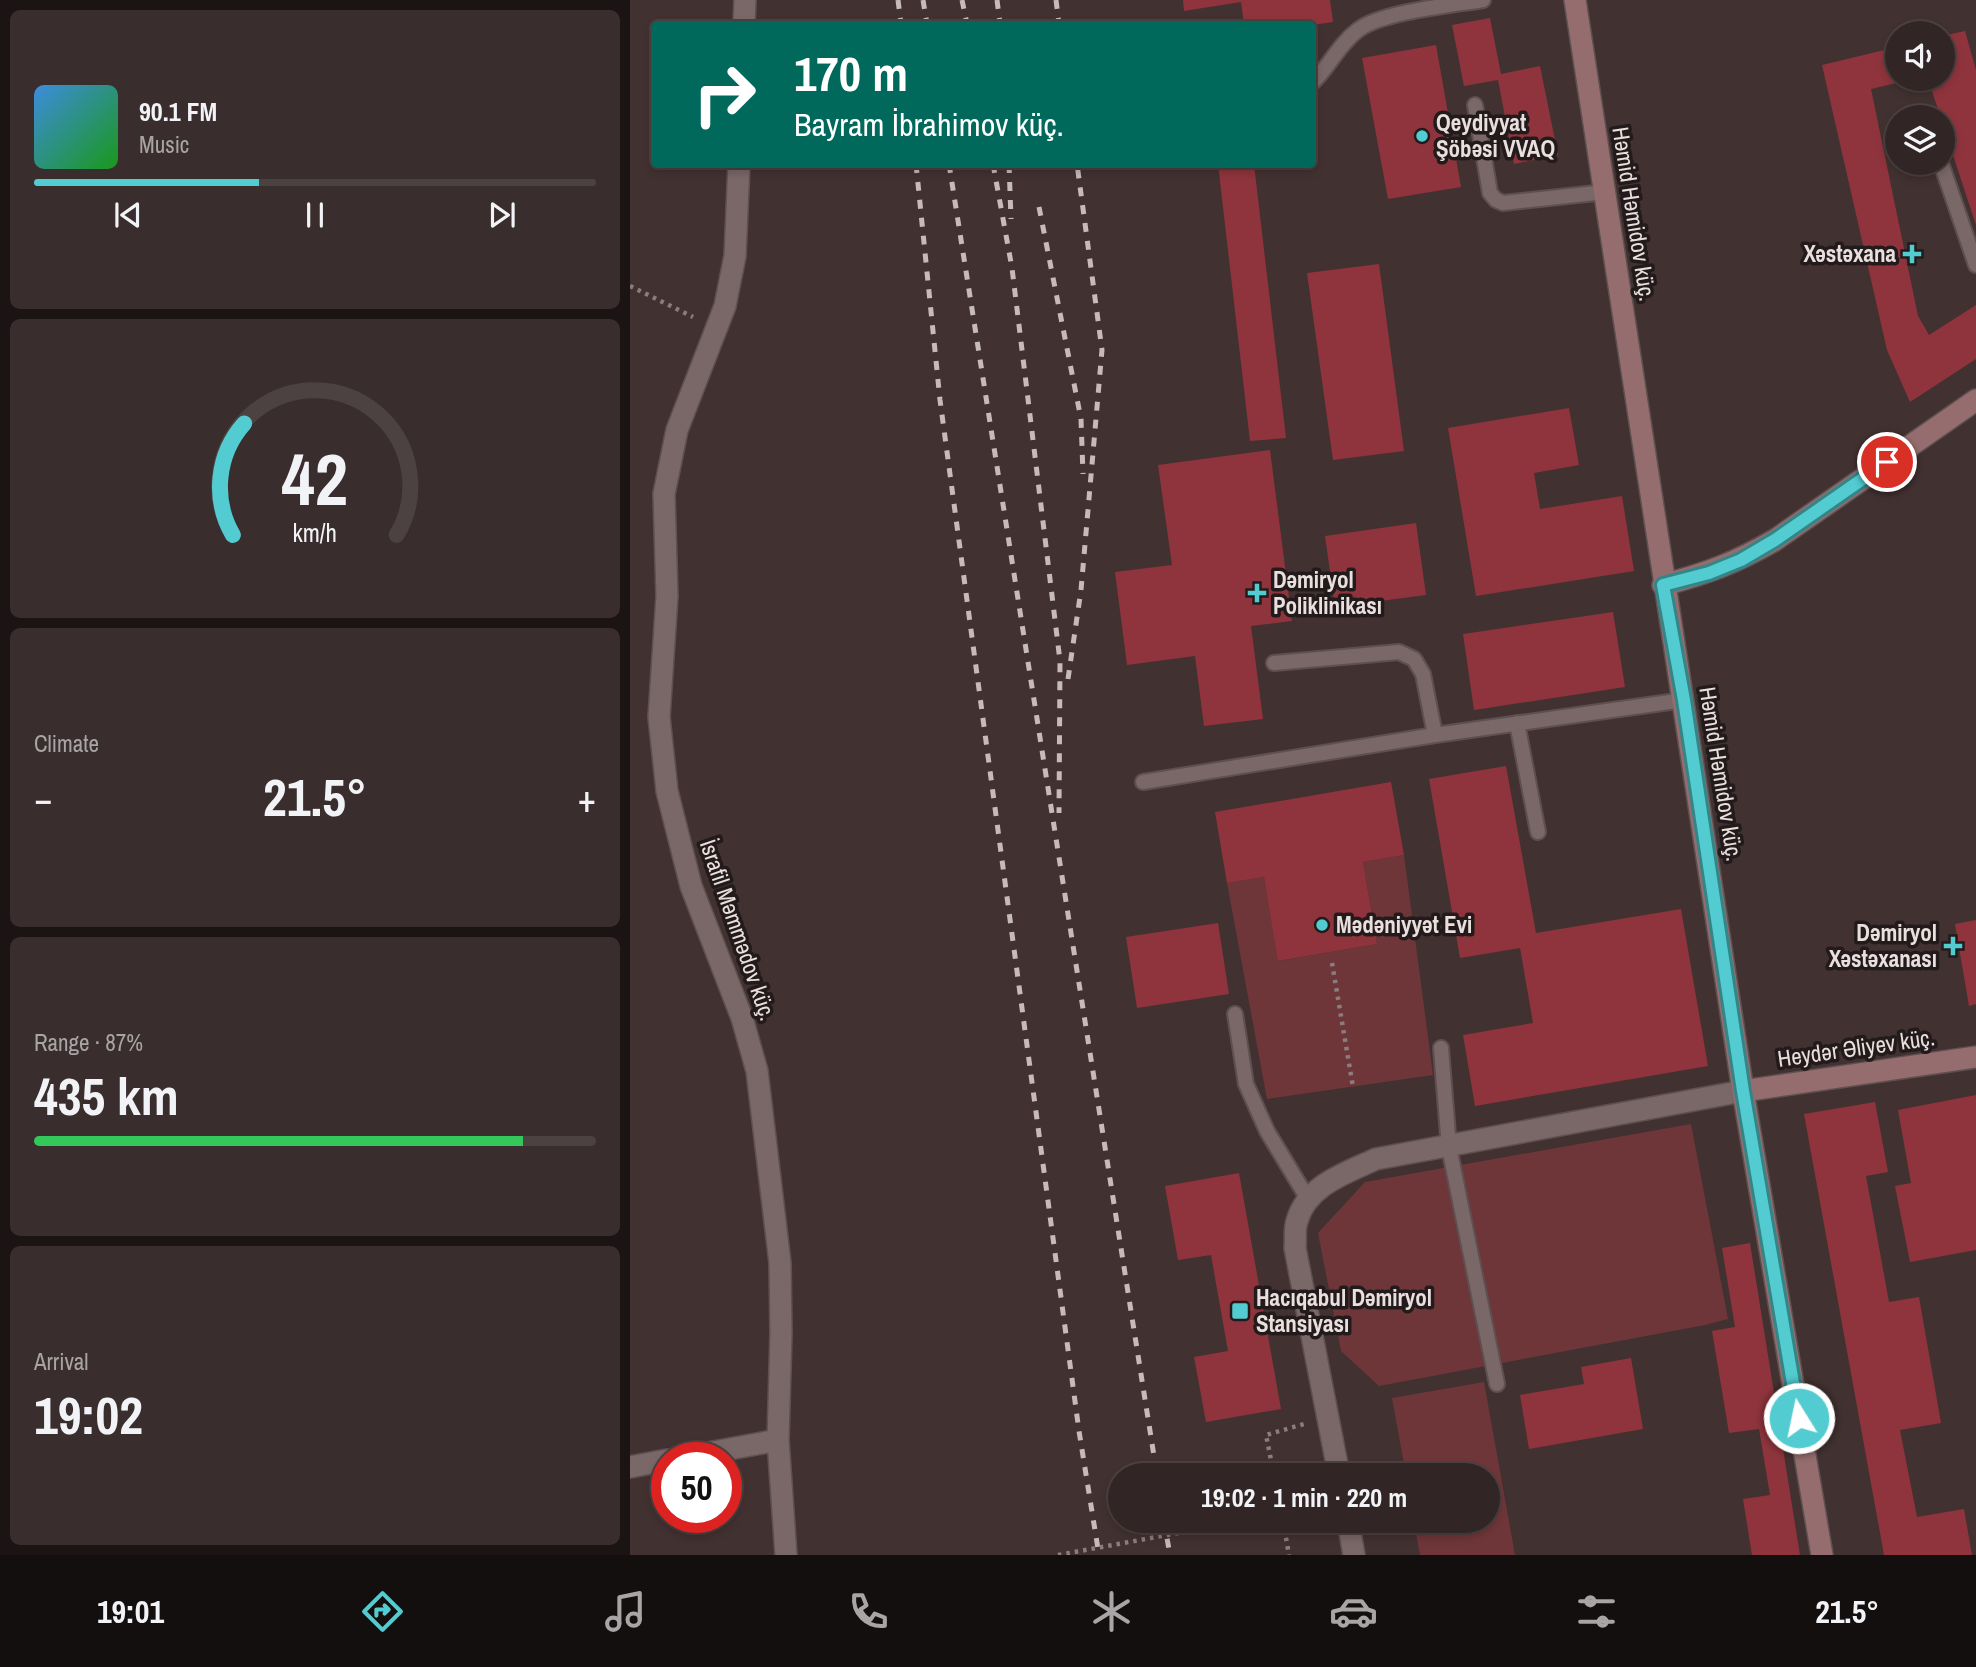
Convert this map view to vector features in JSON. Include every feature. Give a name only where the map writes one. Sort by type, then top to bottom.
[{"type":"main road","name":"Həmid Həmidov küç.","points":[[1575,0],[1743,1091],[1822,1555]]},
{"type":"main road","points":[[1663,585],[1709,573],[1741,560],[1775,540],[1976,400]]},
{"type":"main road","name":"Heydər Əliyev küç.","points":[[1743,1091],[1976,1057]]},
{"type":"street","points":[[744,21],[746,0]]},
{"type":"street","name":"İsrafil Məmmədov küç.","points":[[739,168],[735,257],[725,306],[677,430],[664,494],[667,596],[659,718],[667,791],[691,886],[742,1018],[757,1071],[780,1263],[782,1333],[778,1440],[786,1555]]},
{"type":"street","points":[[1337,1463],[1295,1248],[1297,1222],[1307,1199],[1324,1185],[1376,1159],[1743,1091]]},
{"type":"street","points":[[742,1447],[778,1440]]},
{"type":"street","points":[[630,1467],[651,1463]]},
{"type":"street","points":[[1350,1533],[1354,1555]]},
{"type":"lane","points":[[1316,79],[1359,29],[1393,15],[1483,0]]},
{"type":"lane","points":[[1475,105],[1490,193],[1496,200],[1503,203],[1605,192]]},
{"type":"lane","points":[[1945,175],[1976,265]]},
{"type":"lane","points":[[1274,663],[1399,652],[1414,659],[1423,674],[1435,735]]},
{"type":"lane","points":[[1143,782],[1435,735],[1684,700]]},
{"type":"lane","points":[[1517,723],[1538,832]]},
{"type":"lane","points":[[1235,1014],[1246,1084],[1267,1131],[1307,1199]]},
{"type":"lane","points":[[1441,1048],[1449,1147],[1497,1384]]},
{"type":"path","points":[[630,286],[716,328]]},
{"type":"path","points":[[1332,963],[1353,1087]]},
{"type":"path","points":[[1272,1463],[1266,1435],[1329,1417]]},
{"type":"path","points":[[1058,1555],[1178,1533]]},
{"type":"path","points":[[1285,1533],[1289,1555]]},
{"type":"shaded area","points":[[1404,855],[1433,1075],[1267,1099],[1227,883],[1264,877],[1279,961],[1377,944],[1363,862]]},
{"type":"shaded area","points":[[1691,1124],[1728,1319],[1379,1386],[1341,1351],[1318,1233],[1365,1182]]},
{"type":"shaded area","points":[[1484,1382],[1499,1463],[1404,1463],[1392,1398]]},
{"type":"shaded area","points":[[1500,1471],[1515,1555],[1420,1555],[1416,1533],[1500,1533]]},
{"type":"building","points":[[1183,0],[1330,0],[1333,22],[1316,24],[1316,21],[1244,21],[1241,2],[1184,11]]},
{"type":"building","points":[[1490,18],[1501,74],[1540,66],[1558,155],[1514,164],[1498,80],[1464,86],[1452,25]]},
{"type":"building","points":[[1965,31],[1976,70],[1976,225],[1955,161],[1955,105],[1937,105],[1932,91],[1955,91],[1955,33]]},
{"type":"building","points":[[1436,45],[1461,187],[1388,199],[1362,58]]},
{"type":"building","points":[[1885,50],[1885,86],[1871,89],[1885,157],[1885,175],[1889,175],[1918,316],[1929,335],[1976,305],[1976,359],[1910,402],[1887,350],[1822,65]]},
{"type":"building","points":[[1218,168],[1254,168],[1286,438],[1250,441]]},
{"type":"building","points":[[1379,264],[1404,451],[1333,460],[1307,273]]},
{"type":"building","points":[[1569,408],[1579,465],[1534,473],[1540,509],[1622,496],[1634,571],[1476,596],[1448,428]]},
{"type":"building","points":[[1270,450],[1292,621],[1251,626],[1263,719],[1204,726],[1195,656],[1127,665],[1115,572],[1172,565],[1158,465]]},
{"type":"building","points":[[1416,523],[1426,595],[1335,607],[1325,536]]},
{"type":"building","points":[[1613,612],[1625,687],[1474,710],[1463,634]]},
{"type":"building","points":[[1506,766],[1536,933],[1681,909],[1708,1066],[1475,1106],[1463,1035],[1533,1023],[1520,948],[1460,958],[1429,779]]},
{"type":"building","points":[[1391,782],[1404,855],[1363,862],[1377,944],[1278,961],[1264,877],[1227,883],[1215,812]]},
{"type":"building","points":[[1976,920],[1976,1004],[1969,1006],[1955,924]]},
{"type":"building","points":[[1218,923],[1229,994],[1137,1008],[1126,937]]},
{"type":"building","points":[[1976,1095],[1976,1250],[1910,1262],[1895,1186],[1911,1183],[1898,1110]]},
{"type":"building","points":[[1875,1102],[1888,1172],[1866,1176],[1889,1302],[1919,1297],[1941,1423],[1900,1430],[1917,1517],[1964,1509],[1972,1555],[1884,1555],[1804,1114]]},
{"type":"building","points":[[1239,1173],[1281,1409],[1206,1422],[1194,1357],[1228,1351],[1211,1255],[1178,1260],[1165,1186]]},
{"type":"building","points":[[1750,1243],[1800,1555],[1752,1555],[1743,1499],[1770,1495],[1759,1429],[1729,1433],[1712,1331],[1735,1327],[1722,1248]]},
{"type":"building","points":[[1631,1358],[1643,1429],[1529,1449],[1520,1395],[1584,1384],[1581,1367]]},
{"type":"railway","points":[[898,0],[901,21]]},
{"type":"railway","points":[[923,0],[926,21]]},
{"type":"railway","points":[[962,0],[966,21]]},
{"type":"railway","points":[[997,0],[1000,21]]},
{"type":"railway","points":[[1056,0],[1059,21]]},
{"type":"railway","points":[[916,168],[940,400],[1079,1431],[1099,1555]]},
{"type":"railway","points":[[950,168],[1155,1463]]},
{"type":"railway","points":[[994,168],[1012,268],[1060,661],[1059,813]]},
{"type":"railway","points":[[1009,168],[1011,219]]},
{"type":"railway","points":[[1068,679],[1081,590],[1102,350],[1078,168]]},
{"type":"railway","points":[[1039,207],[1081,419],[1083,474]]},
{"type":"railway","points":[[1166,1533],[1170,1555]]},
{"type":"place","name":"Qeydiyyat Şöbəsi VVAQ","points":[[1422,136]]},
{"type":"place","name":"Xəstəxana","points":[[1912,254]]},
{"type":"place","name":"Dəmiryol Poliklinikası","points":[[1257,593]]},
{"type":"place","name":"Mədəniyyət Evi","points":[[1322,925]]},
{"type":"place","name":"Dəmiryol Xəstəxanası","points":[[1953,946]]},
{"type":"place","name":"Hacıqabul Dəmiryol Stansiyası","points":[[1240,1311]]},
{"type":"route","points":[[1799,1418],[1743,1091],[1684,700],[1663,585],[1709,573],[1741,560],[1775,540],[1887,462]]}]
